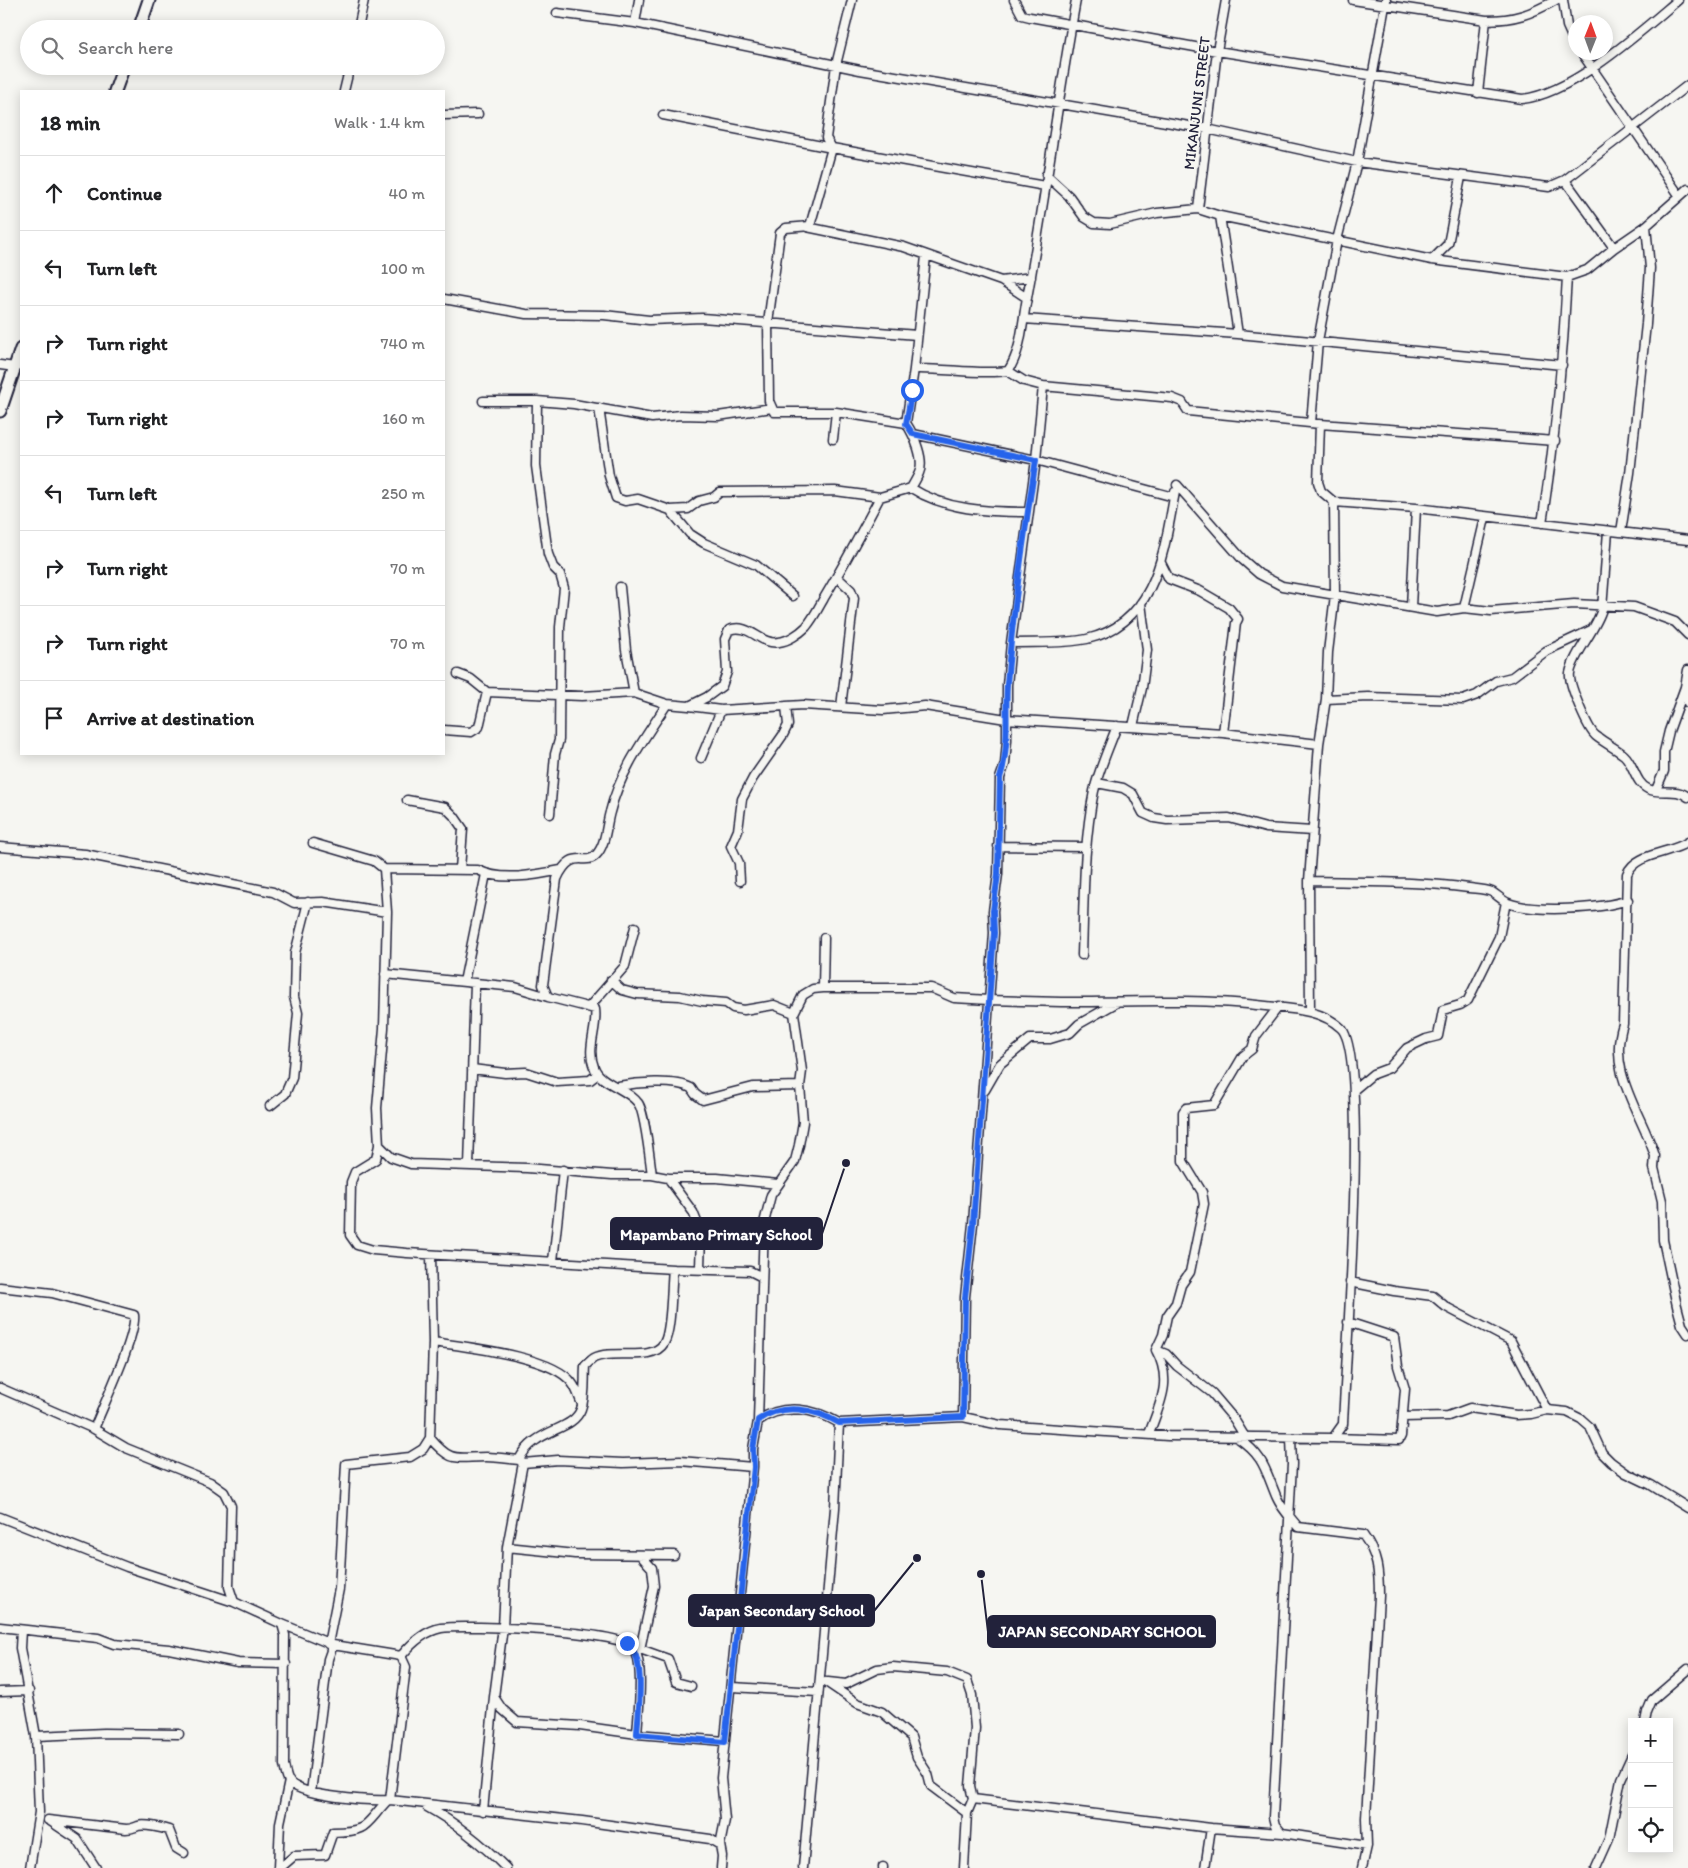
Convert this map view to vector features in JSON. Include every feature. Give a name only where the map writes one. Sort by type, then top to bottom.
[{"type":"main road","points":[[142,20],[149,0]]},
{"type":"main road","points":[[115,90],[121,75]]},
{"type":"main road","points":[[0,411],[20,352]]},
{"type":"street","points":[[360,20],[364,0]]},
{"type":"street","points":[[635,23],[639,0]]},
{"type":"street","points":[[807,228],[812,223],[832,148],[826,138],[836,65],[852,0]]},
{"type":"street","points":[[1014,0],[1024,16],[1217,51],[1522,99],[1538,97],[1553,92],[1638,34],[1678,0]]},
{"type":"street","points":[[1008,372],[1018,351],[1024,319],[1057,104],[1076,0]]},
{"type":"street","name":"MIKANJUNI STREET","points":[[1198,209],[1217,51],[1226,0]]},
{"type":"street","points":[[1353,0],[1386,3],[1486,20],[1507,20],[1531,14],[1556,0]]},
{"type":"street","points":[[1563,0],[1568,28]]},
{"type":"street","points":[[1311,423],[1318,341],[1337,240],[1357,162],[1386,3]]},
{"type":"street","points":[[556,13],[635,23],[836,65],[1207,129],[1357,162],[1461,177],[1549,186],[1565,180],[1688,85]]},
{"type":"street","points":[[1478,93],[1486,20]]},
{"type":"street","points":[[1587,60],[1679,195]]},
{"type":"street","points":[[344,90],[348,75]]},
{"type":"street","points":[[445,115],[478,114]]},
{"type":"street","points":[[664,115],[832,148],[1045,186]]},
{"type":"street","points":[[1046,175],[1069,196],[1084,217],[1094,223],[1110,224],[1157,213],[1198,209],[1220,216],[1432,260],[1567,277],[1587,270],[1646,226],[1688,189]]},
{"type":"street","points":[[1432,260],[1448,244],[1461,177]]},
{"type":"street","points":[[1565,180],[1614,248]]},
{"type":"street","points":[[1220,216],[1238,334]]},
{"type":"street","points":[[1621,532],[1630,473],[1646,324],[1650,268],[1646,226]]},
{"type":"street","points":[[906,424],[836,412],[774,412],[768,395],[768,323],[780,234],[786,228],[807,228],[874,239],[1000,281],[1027,298]]},
{"type":"street","points":[[911,488],[920,472],[920,467],[913,434],[906,424],[926,256]]},
{"type":"street","points":[[1000,281],[1031,277]]},
{"type":"street","points":[[1542,523],[1555,441],[1567,277]]},
{"type":"street","points":[[445,299],[526,314],[604,315],[649,320],[702,318],[917,334]]},
{"type":"street","points":[[1024,319],[1238,334],[1562,365]]},
{"type":"street","points":[[0,365],[15,367]]},
{"type":"street","points":[[914,368],[946,368],[995,373],[1008,372],[1024,381],[1043,386],[1172,398],[1182,402],[1188,411],[1320,424],[1555,441]]},
{"type":"street","points":[[963,1417],[965,1298],[983,1094],[998,846],[1000,778],[1005,764],[1007,740],[1006,719],[1011,643],[1036,460],[1043,386]]},
{"type":"street","points":[[484,401],[537,401],[599,408],[652,418],[681,415],[718,416],[772,408]]},
{"type":"street","points":[[537,401],[536,466],[548,554],[553,568],[560,574],[564,588],[560,627],[559,740],[555,754],[550,814]]},
{"type":"street","points":[[599,408],[609,476],[616,498],[625,501],[638,500],[670,510],[688,508],[699,501],[714,497],[720,492],[827,491],[880,496],[911,488],[934,500],[977,510],[1028,512]]},
{"type":"street","points":[[833,439],[836,412]]},
{"type":"street","points":[[1320,424],[1318,482],[1321,491],[1334,502],[1416,508],[1485,518],[1688,540]]},
{"type":"street","points":[[913,434],[1036,460],[1174,497]]},
{"type":"street","points":[[1011,643],[1087,639],[1110,631],[1134,613],[1162,563],[1177,485],[1243,560],[1269,580],[1298,590],[1334,599],[1411,607],[1437,612],[1464,608],[1491,611],[1538,605],[1634,608],[1675,622],[1688,635]]},
{"type":"street","points":[[689,706],[707,697],[722,686],[727,672],[725,639],[730,630],[737,627],[750,630],[771,642],[780,642],[796,635],[806,627],[837,577],[880,496]]},
{"type":"street","points":[[1310,1012],[1309,881],[1319,744],[1326,699],[1334,599],[1334,502]]},
{"type":"street","points":[[1411,607],[1416,508]]},
{"type":"street","points":[[670,510],[690,534],[704,544],[756,564],[793,596]]},
{"type":"street","points":[[1464,608],[1485,518]]},
{"type":"street","points":[[1608,531],[1602,607],[1599,620],[1591,630],[1570,673],[1576,698],[1594,735],[1626,757],[1644,786],[1656,790],[1680,792],[1688,797]]},
{"type":"street","points":[[1162,563],[1169,579],[1200,590],[1229,608],[1238,619],[1223,732]]},
{"type":"street","points":[[837,577],[851,590],[854,598],[841,707]]},
{"type":"street","points":[[620,587],[626,650],[634,693]]},
{"type":"street","points":[[1133,726],[1142,688],[1147,650],[1141,603]]},
{"type":"street","points":[[1326,699],[1368,697],[1463,700],[1478,695],[1496,681],[1512,677],[1546,651],[1591,630]]},
{"type":"street","points":[[1656,790],[1664,771],[1664,752],[1669,731],[1685,687],[1688,670]]},
{"type":"street","points":[[458,674],[471,679],[487,692],[560,696],[634,693],[667,704],[721,710],[786,706],[883,710],[925,706],[1006,719],[1223,732],[1319,744]]},
{"type":"street","points":[[1685,687],[1688,703]]},
{"type":"street","points":[[445,730],[472,732],[479,727],[487,692]]},
{"type":"street","points":[[548,997],[543,985],[558,879],[561,870],[568,862],[592,858],[596,855],[604,838],[618,783],[667,704]]},
{"type":"street","points":[[740,881],[739,863],[732,846],[738,830],[742,799],[752,778],[788,725],[786,706]]},
{"type":"street","points":[[701,758],[721,710]]},
{"type":"street","points":[[1082,955],[1086,847],[1097,782],[1117,726]]},
{"type":"street","points":[[1097,782],[1123,788],[1134,794],[1143,812],[1154,818],[1167,820],[1229,818],[1266,828],[1312,831]]},
{"type":"street","points":[[407,800],[445,807],[454,816],[463,829],[460,869]]},
{"type":"street","points":[[1688,842],[1672,851],[1646,857],[1632,865],[1628,874],[1623,1024],[1617,1053],[1620,1072],[1655,1156],[1654,1168],[1662,1201],[1663,1240],[1677,1306],[1682,1324],[1688,1334]]},
{"type":"street","points":[[313,843],[374,861],[384,869],[460,869],[478,870],[486,874],[516,876],[561,870]]},
{"type":"street","points":[[998,846],[1086,847]]},
{"type":"street","points":[[0,847],[85,854],[273,892],[294,903],[323,902],[387,912]]},
{"type":"street","points":[[384,869],[387,912],[377,1108],[379,1145],[376,1159],[355,1172],[352,1182],[350,1235],[357,1245],[373,1250],[431,1255],[673,1269],[750,1271],[762,1277]]},
{"type":"street","points":[[464,982],[486,874]]},
{"type":"street","points":[[1309,881],[1381,881],[1467,887],[1491,892],[1506,902],[1537,909],[1612,906],[1628,900]]},
{"type":"street","points":[[270,1106],[285,1094],[292,1078],[298,1013],[294,997],[296,953],[308,902]]},
{"type":"street","points":[[1355,1089],[1373,1074],[1389,1068],[1407,1048],[1426,1039],[1438,1036],[1443,1010],[1460,1006],[1468,1000],[1500,937],[1506,902]]},
{"type":"street","points":[[589,1007],[625,966],[635,927]]},
{"type":"street","points":[[823,988],[824,938]]},
{"type":"street","points":[[385,974],[515,987],[595,1010],[596,1019],[591,1047],[593,1067],[598,1074],[631,1095],[640,1105],[652,1175]]},
{"type":"street","points":[[611,980],[622,990],[637,994],[680,996],[702,1001],[726,1002],[733,1008],[744,1010],[774,1004],[794,1013]]},
{"type":"street","points":[[468,1166],[475,983]]},
{"type":"street","points":[[720,1868],[722,1856],[720,1845],[725,1820],[721,1778],[754,1467],[753,1449],[758,1420],[764,1223],[771,1195],[795,1161],[800,1146],[803,1122],[800,1086],[802,1071],[794,1013],[803,995],[813,989],[823,988],[931,988],[954,998],[989,1000],[1203,1000],[1279,1006],[1310,1012],[1334,1022],[1347,1035],[1355,1089],[1354,1219],[1343,1424],[1333,1438]]},
{"type":"street","points":[[983,1094],[1000,1064],[1030,1039],[1050,1039],[1070,1033],[1079,1024],[1120,1001]]},
{"type":"street","points":[[1156,1350],[1163,1335],[1167,1316],[1176,1303],[1181,1285],[1190,1272],[1204,1204],[1202,1192],[1183,1160],[1183,1112],[1186,1108],[1214,1105],[1243,1056],[1252,1048],[1256,1036],[1279,1006]]},
{"type":"street","points":[[472,1069],[505,1073],[526,1072],[557,1082],[590,1080],[598,1074]]},
{"type":"street","points":[[618,1086],[634,1083],[680,1084],[691,1088],[694,1094],[703,1100],[753,1087],[800,1086]]},
{"type":"street","points":[[379,1145],[390,1157],[411,1164],[563,1170],[612,1175],[652,1175],[668,1178],[717,1178],[778,1184]]},
{"type":"street","points":[[553,1261],[563,1170]]},
{"type":"street","points":[[668,1178],[696,1219],[700,1232],[700,1269]]},
{"type":"street","points":[[311,1792],[339,1589],[346,1464],[410,1457],[423,1449],[430,1438],[433,1342],[431,1255]]},
{"type":"street","points":[[483,1811],[503,1627],[507,1547],[521,1461],[530,1444],[546,1433],[572,1422],[582,1406],[585,1366],[594,1358],[608,1355],[647,1354],[655,1351],[664,1343],[668,1326],[673,1269]]},
{"type":"street","points":[[1350,1282],[1394,1292],[1432,1296],[1446,1307],[1511,1341],[1548,1410]]},
{"type":"street","points":[[0,1287],[52,1293],[134,1315],[135,1321],[129,1340],[94,1429]]},
{"type":"street","points":[[758,1420],[768,1414],[798,1409],[821,1413],[839,1423],[963,1417],[1000,1425],[1149,1434],[1399,1440],[1405,1389],[1398,1366],[1394,1337],[1348,1322]]},
{"type":"street","points":[[433,1342],[508,1353],[552,1368],[563,1374],[573,1384],[582,1406]]},
{"type":"street","points":[[1149,1434],[1165,1380],[1160,1358],[1156,1350]]},
{"type":"street","points":[[1156,1350],[1166,1354],[1177,1366],[1212,1393],[1234,1419],[1241,1437],[1257,1452],[1271,1479],[1278,1499],[1288,1516],[1298,1527],[1364,1535],[1373,1547],[1378,1561],[1379,1596],[1366,1818],[1367,1846],[1362,1868]]},
{"type":"street","points":[[0,1388],[94,1429],[126,1448],[210,1482],[224,1492],[231,1506],[229,1587],[234,1602]]},
{"type":"street","points":[[1403,1417],[1448,1416],[1470,1408],[1516,1415],[1548,1410],[1567,1412],[1581,1419],[1590,1427],[1602,1453],[1611,1462],[1626,1473],[1651,1485],[1688,1508]]},
{"type":"street","points":[[803,1868],[835,1508],[839,1423]]},
{"type":"street","points":[[430,1438],[441,1451],[457,1460],[485,1457],[521,1461],[558,1460],[623,1463],[680,1461],[754,1467]]},
{"type":"street","points":[[1282,1833],[1275,1825],[1274,1817],[1292,1464],[1291,1438]]},
{"type":"street","points":[[0,1517],[127,1567],[234,1602],[330,1644],[401,1656]]},
{"type":"street","points":[[507,1547],[575,1554],[674,1555]]},
{"type":"street","points":[[637,1734],[639,1664],[637,1648],[654,1586],[652,1568],[641,1556]]},
{"type":"street","points":[[279,1868],[280,1823],[288,1781],[283,1751],[283,1682],[286,1664],[285,1635],[282,1624]]},
{"type":"street","points":[[0,1627],[98,1638],[114,1644],[169,1649],[238,1663],[286,1664]]},
{"type":"street","points":[[401,1656],[412,1643],[440,1628],[503,1627],[609,1638],[627,1643],[668,1658],[676,1682],[691,1686]]},
{"type":"street","points":[[21,1630],[20,1648],[36,1736],[38,1812],[30,1868]]},
{"type":"street","points":[[279,1868],[294,1856],[325,1855],[333,1832],[352,1832],[361,1828],[373,1819],[388,1801],[406,1667],[401,1656]]},
{"type":"street","points":[[820,1681],[846,1684],[870,1672],[893,1667],[947,1672],[967,1680],[974,1709],[970,1786],[973,1800],[967,1813],[964,1868]]},
{"type":"street","points":[[1646,1718],[1652,1700],[1688,1669]]},
{"type":"street","points":[[828,1682],[857,1703],[882,1712],[905,1731],[911,1737],[916,1757],[928,1774],[931,1786],[967,1813]]},
{"type":"street","points":[[732,1687],[818,1692]]},
{"type":"street","points":[[0,1692],[29,1691]]},
{"type":"street","points":[[494,1698],[502,1709],[518,1722],[580,1726],[637,1734],[725,1742]]},
{"type":"street","points":[[36,1736],[104,1732],[179,1734]]},
{"type":"street","points":[[1596,1868],[1609,1839],[1618,1791],[1629,1763]]},
{"type":"street","points":[[288,1781],[298,1788],[311,1792],[365,1800],[423,1804],[582,1821],[710,1839],[720,1845]]},
{"type":"street","points":[[973,1800],[1211,1828],[1282,1833],[1367,1846]]},
{"type":"street","points":[[423,1804],[446,1817],[485,1848],[506,1868]]},
{"type":"street","points":[[38,1812],[77,1839],[96,1868]]},
{"type":"street","points":[[48,1820],[126,1829],[134,1829],[139,1826],[160,1827],[169,1830],[176,1848],[184,1852]]},
{"type":"street","points":[[1205,1868],[1211,1828]]},
{"type":"place","name":"Mapambano Primary School","points":[[846,1163]]},
{"type":"place","name":"Japan Secondary School","points":[[917,1558]]},
{"type":"place","name":"JAPAN SECONDARY SCHOOL","points":[[981,1574]]},
{"type":"route","points":[[627,1643],[634,1648],[639,1664],[637,1734],[725,1742],[754,1467],[753,1449],[758,1420],[768,1414],[798,1409],[821,1413],[839,1423],[864,1423],[928,1417],[963,1417],[965,1393],[965,1298],[981,1127],[994,933],[993,911],[998,874],[1000,778],[1005,764],[1007,740],[1007,685],[1036,460],[913,434],[906,424],[912,390]]}]
